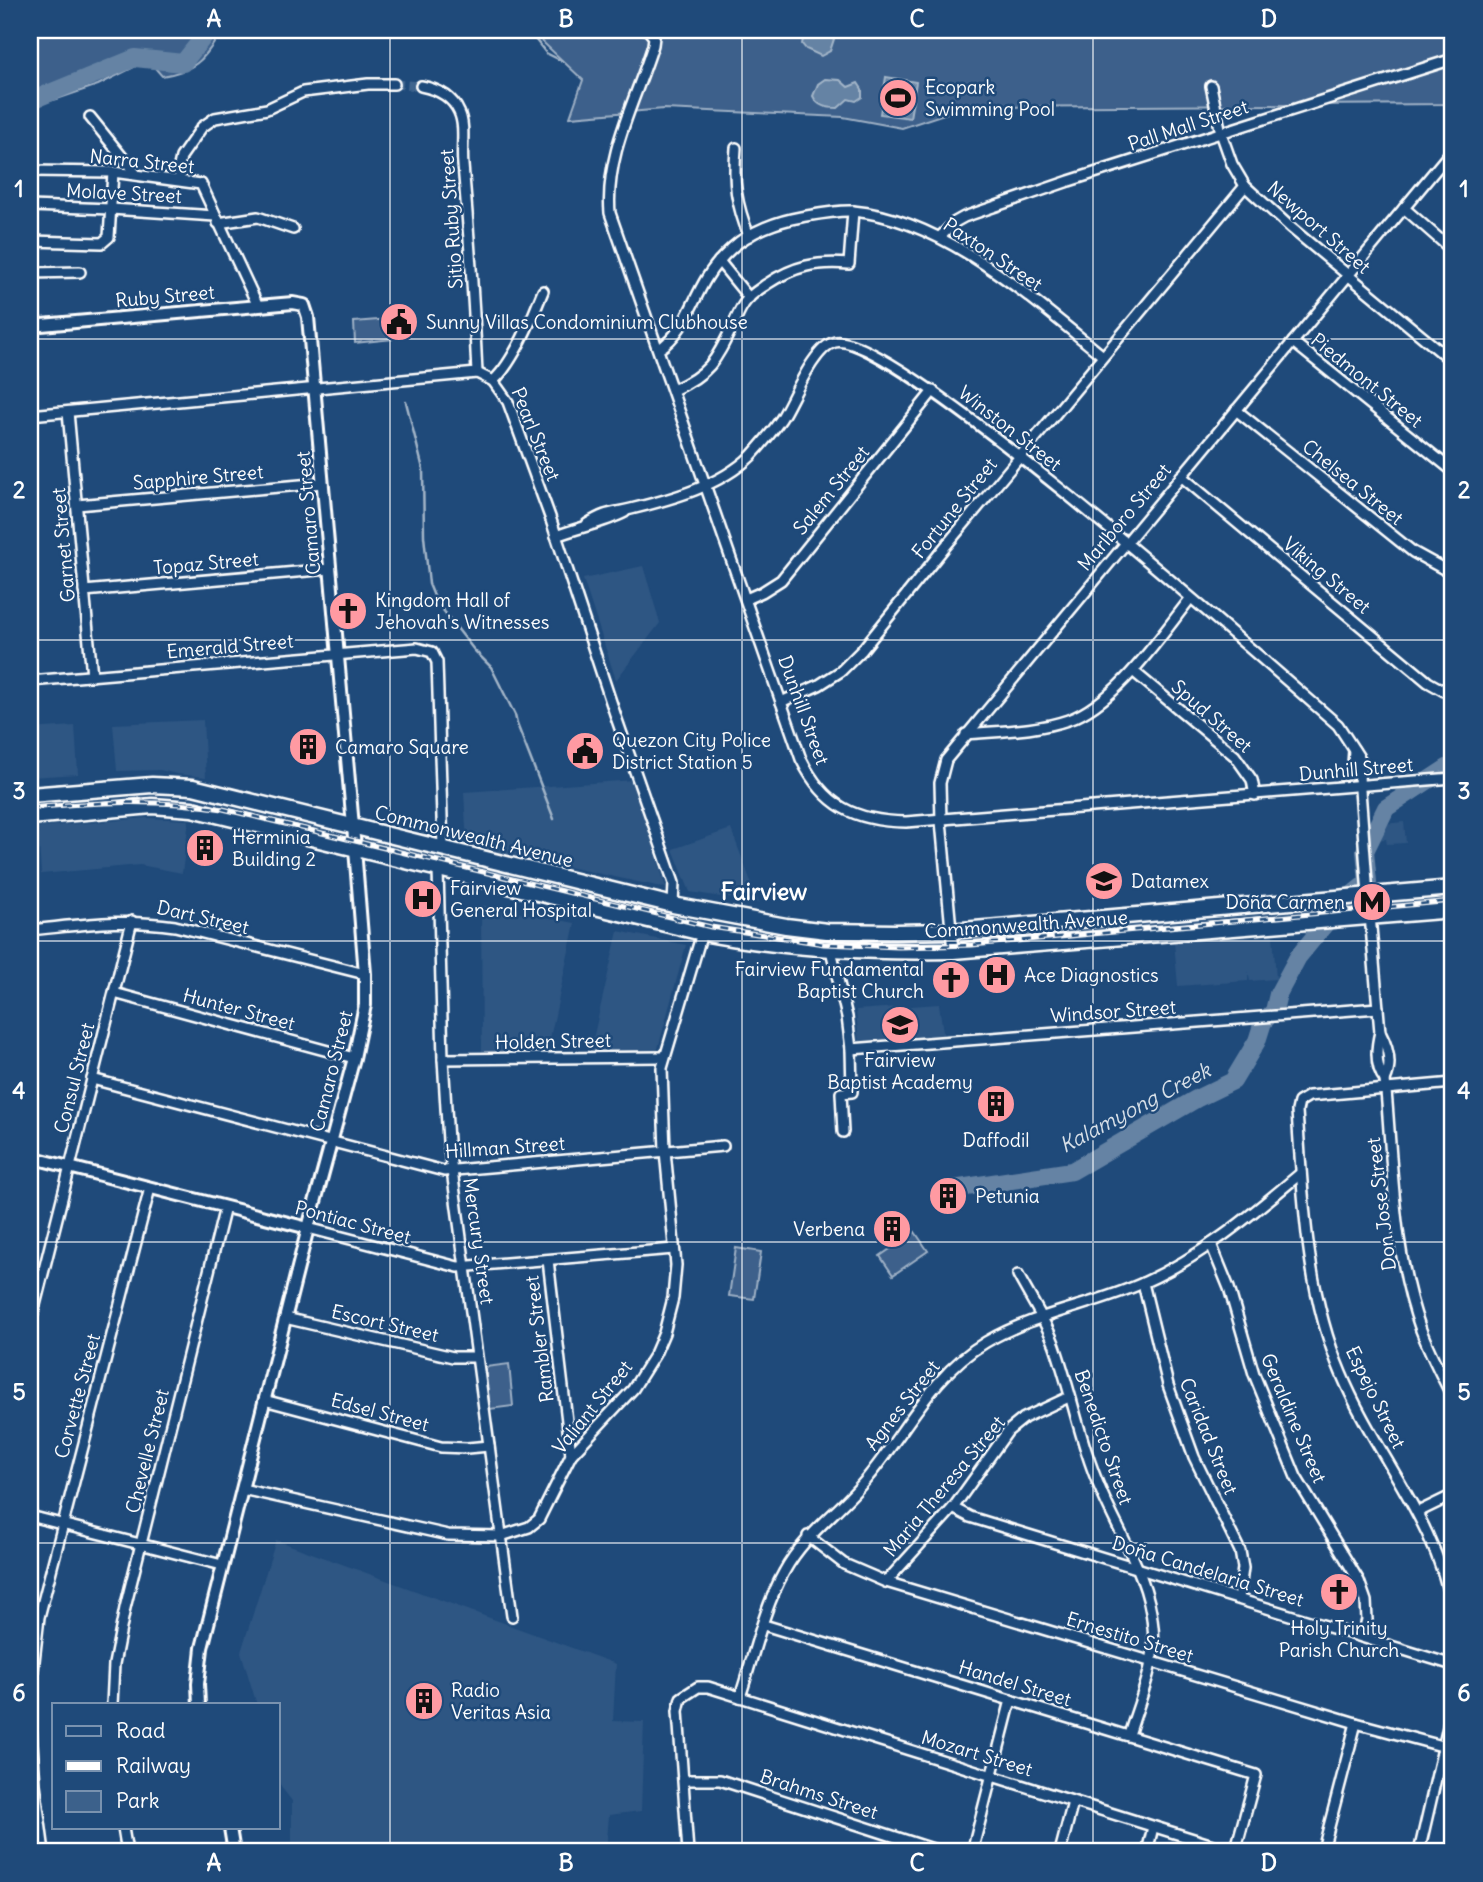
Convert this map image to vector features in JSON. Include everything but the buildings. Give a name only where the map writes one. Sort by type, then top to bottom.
[{"type":"main road","points":[[156,807],[162,802],[164,795],[158,785]]},
{"type":"main road","name":"Commonwealth Avenue","points":[[30,795],[175,785],[353,825],[673,905],[742,919],[827,930],[951,931],[1453,888]]},
{"type":"main road","points":[[172,807],[166,794],[175,785]]},
{"type":"main road","name":"Commonwealth Avenue","points":[[30,817],[156,807],[209,812],[702,933],[750,942],[831,950],[896,953],[953,951],[1453,910]]},
{"type":"street","name":"Dunhill Street","points":[[648,30],[654,37],[653,45],[618,142],[612,167],[609,199],[612,221],[801,759],[809,777],[836,804],[848,813],[886,822],[941,821],[1255,795],[1360,782],[1453,778]]},
{"type":"street","name":"Pall Mall Street","points":[[940,237],[964,217],[1453,59]]},
{"type":"street","points":[[180,180],[181,157],[202,127],[215,118],[267,108],[303,92],[368,84],[394,84]]},
{"type":"street","name":"Sitio Ruby Street","points":[[421,86],[448,97],[454,103],[462,121],[477,373]]},
{"type":"street","name":"Newport Street","points":[[1211,86],[1232,164],[1245,186],[1290,228],[1453,362]]},
{"type":"street","points":[[90,117],[136,174]]},
{"type":"street","points":[[736,148],[734,185],[749,236]]},
{"type":"street","name":"Marlboro Street","points":[[953,951],[941,821],[940,783],[946,760],[1453,149]]},
{"type":"street","name":"Narra Street","points":[[30,171],[113,172],[201,184],[258,306]]},
{"type":"street","points":[[30,240],[107,241],[113,172]]},
{"type":"street","name":"Fortune Street","points":[[782,702],[819,685],[841,671],[862,650],[1245,186]]},
{"type":"street","name":"Molave Street","points":[[30,206],[111,209],[217,220],[258,217],[293,229]]},
{"type":"street","points":[[1404,208],[1453,251]]},
{"type":"street","name":"Paxton Street","points":[[659,349],[666,345],[676,332],[719,261],[749,236],[794,218],[853,211],[920,228],[940,237],[1014,286],[1103,356]]},
{"type":"street","points":[[673,390],[701,376],[714,362],[748,298],[787,271],[800,266],[849,264],[853,211]]},
{"type":"street","points":[[719,261],[748,298]]},
{"type":"street","points":[[30,273],[80,272]]},
{"type":"street","points":[[493,381],[502,371],[532,318],[543,291]]},
{"type":"street","name":"Ruby Street","points":[[30,326],[293,303],[304,305]]},
{"type":"street","name":"Camaro Street","points":[[199,1703],[202,1648],[308,1228],[355,1058],[365,1005],[353,825],[308,317],[304,305]]},
{"type":"street","name":"Winston Street","points":[[556,536],[720,480],[736,470],[768,438],[819,355],[834,342],[855,345],[902,370],[933,391],[1019,457],[1338,725],[1354,750],[1353,764],[1360,782],[1368,895]]},
{"type":"street","name":"Piedmont Street","points":[[1293,342],[1453,471]]},
{"type":"street","points":[[30,415],[477,373]]},
{"type":"street","name":"Pearl Street","points":[[477,373],[493,381],[508,402],[674,883],[673,905]]},
{"type":"street","name":"Salem Street","points":[[746,599],[781,580],[933,391]]},
{"type":"street","name":"Chelsea Street","points":[[1236,410],[1413,552],[1453,574]]},
{"type":"street","name":"Garnet Street","points":[[68,412],[92,676]]},
{"type":"street","name":"Viking Street","points":[[1181,476],[1428,682],[1453,695]]},
{"type":"street","name":"Sapphire Street","points":[[77,505],[323,483]]},
{"type":"street","name":"Topaz Street","points":[[84,591],[330,569]]},
{"type":"street","points":[[966,734],[1038,727],[1070,719],[1112,693],[1133,671],[1190,599]]},
{"type":"street","name":"Emerald Street","points":[[30,681],[417,648],[432,652],[437,662],[443,848]]},
{"type":"street","name":"Spud Street","points":[[1133,671],[1235,755],[1252,780],[1255,795]]},
{"type":"street","name":"Mercury Street","points":[[438,870],[443,1059],[452,1171],[512,1616]]},
{"type":"street","name":"Don Jose Street","points":[[1370,915],[1380,1032],[1387,1046],[1390,1070],[1385,1084],[1395,1212],[1421,1330],[1453,1398]]},
{"type":"street","name":"Dart Street","points":[[30,930],[132,921],[175,926],[365,974]]},
{"type":"street","name":"Consul Street","points":[[30,1325],[132,921]]},
{"type":"street","name":"Valiant Street","points":[[242,1489],[448,1535],[501,1536],[529,1527],[539,1519],[571,1455],[621,1404],[655,1354],[669,1317],[675,1279],[661,1094],[664,1057],[702,933]]},
{"type":"street","points":[[831,950],[847,1017],[851,1049],[852,1092],[841,1093],[843,1132]]},
{"type":"street","name":"Hunter Street","points":[[114,993],[355,1058]]},
{"type":"street","name":"Windsor Street","points":[[851,1049],[1378,1008]]},
{"type":"street","name":"Holden Street","points":[[443,1059],[664,1057]]},
{"type":"street","name":"Hillman Street","points":[[92,1079],[429,1168],[452,1171],[723,1146]]},
{"type":"street","points":[[1385,1084],[1453,1083]]},
{"type":"street","name":"Espejo Street","points":[[1385,1084],[1309,1096],[1299,1102],[1297,1111],[1301,1173],[1313,1276],[1323,1320],[1340,1372],[1362,1417],[1418,1512],[1442,1563],[1453,1613]]},
{"type":"street","name":"Pontiac Street","points":[[30,1157],[449,1266],[466,1267],[674,1249]]},
{"type":"street","name":"Agnes Street","points":[[740,1697],[783,1573],[808,1536],[867,1479],[942,1377],[983,1344],[1009,1329],[1143,1283],[1188,1261],[1301,1173]]},
{"type":"street","name":"Corvette Street","points":[[30,1697],[39,1617],[150,1188]]},
{"type":"street","name":"Chevelle Street","points":[[112,1703],[118,1642],[225,1207]]},
{"type":"street","name":"Geraldine Street","points":[[1211,1244],[1229,1288],[1254,1374],[1296,1477],[1359,1581],[1366,1601],[1367,1620],[1362,1637]]},
{"type":"street","name":"Rambler Street","points":[[548,1260],[571,1455]]},
{"type":"street","name":"Benedicto Street","points":[[1018,1275],[1054,1342],[1069,1397],[1101,1492],[1145,1588],[1154,1628],[1151,1662],[1129,1735]]},
{"type":"street","name":"Caridad Street","points":[[1143,1283],[1171,1395],[1195,1457],[1240,1552],[1243,1568],[1239,1598]]},
{"type":"street","name":"Escort Street","points":[[285,1318],[453,1357],[476,1357]]},
{"type":"street","name":"Maria Theresa Street","points":[[886,1582],[953,1508],[1008,1431],[1024,1418],[1069,1397]]},
{"type":"street","name":"Edsel Street","points":[[264,1400],[441,1447],[489,1446]]},
{"type":"street","points":[[1418,1512],[1453,1495]]},
{"type":"street","name":"Doña Candelaria Street","points":[[953,1508],[970,1517],[1453,1665]]},
{"type":"street","points":[[30,1516],[222,1565]]},
{"type":"street","name":"Ernestito Street","points":[[808,1536],[845,1564],[886,1582],[1356,1723],[1449,1748]]},
{"type":"street","name":"Handel Street","points":[[764,1625],[1256,1775],[1235,1852]]},
{"type":"street","name":"Mozart Street","points":[[684,1780],[678,1711],[681,1698],[698,1688],[708,1687],[1235,1852]]},
{"type":"street","points":[[972,1852],[1011,1700]]},
{"type":"street","points":[[1419,1852],[1449,1748],[1453,1705]]},
{"type":"street","points":[[30,1716],[44,1852]]},
{"type":"street","points":[[1325,1842],[1356,1723]]},
{"type":"street","points":[[684,1780],[688,1852]]},
{"type":"street","name":"Brahms Street","points":[[684,1780],[720,1780],[942,1852]]},
{"type":"street","points":[[1060,1852],[1073,1802]]},
{"type":"street","points":[[1147,1852],[1153,1827]]},
{"type":"street","points":[[123,1829],[127,1852]]},
{"type":"street","points":[[230,1829],[234,1852]]},
{"type":"shaded area","points":[[805,30],[837,30],[830,51],[821,56],[806,49],[802,44]]},
{"type":"shaded area","name":"Ecopark Swimming Pool","points":[[886,77],[916,82],[910,118],[880,114]]},
{"type":"shaded area","points":[[825,79],[840,80],[848,87],[858,83],[862,89],[862,97],[856,101],[848,99],[838,108],[823,106],[817,103],[813,96],[818,84]]},
{"type":"shaded area","points":[[643,566],[660,623],[616,680],[583,579]]},
{"type":"shaded area","points":[[203,720],[206,777],[160,770],[117,771],[113,724]]},
{"type":"shaded area","points":[[75,726],[78,774],[30,777],[30,729]]},
{"type":"shaded area","points":[[634,780],[666,888],[467,845],[464,792]]},
{"type":"shaded area","points":[[146,818],[189,820],[182,873],[140,865],[41,874],[38,827]]},
{"type":"shaded area","points":[[1404,822],[1406,843],[1387,844],[1386,839],[1374,840],[1373,825]]},
{"type":"shaded area","points":[[731,829],[759,903],[690,892],[673,849]]},
{"type":"shaded area","points":[[481,905],[575,923],[547,1052],[482,1052]]},
{"type":"shaded area","points":[[618,931],[686,945],[657,1052],[590,1052]]},
{"type":"shaded area","points":[[1273,933],[1276,979],[1250,981],[1248,971],[1248,981],[1178,986],[1174,942]]},
{"type":"shaded area","name":"Fairview Baptist Academy","points":[[939,1004],[944,1039],[859,1045],[856,1010]]},
{"type":"shaded area","points":[[276,1540],[616,1664],[613,1721],[644,1722],[641,1811],[609,1815],[606,1852],[292,1852],[292,1801],[280,1784],[280,1703],[256,1703],[241,1652]]},
{"type":"green space","points":[[30,30],[223,30],[205,56],[184,70],[162,76],[148,60],[98,85],[30,106]]},
{"type":"green space","points":[[530,30],[1453,30],[1453,104],[965,107],[902,128],[843,117],[664,109],[570,117],[583,80]]},
{"type":"green space","points":[[390,319],[392,339],[355,343],[354,322]]},
{"type":"green space","points":[[915,1232],[928,1251],[893,1275],[880,1256]]},
{"type":"green space","points":[[736,1248],[761,1252],[754,1299],[729,1296]]},
{"type":"green space","points":[[509,1364],[513,1406],[490,1409],[485,1367]]},
{"type":"waterway","points":[[30,101],[135,58],[183,63],[209,30]]},
{"type":"waterway","points":[[528,30],[546,53],[562,61]]},
{"type":"waterway","points":[[406,402],[423,469],[424,536],[429,584],[436,601],[474,650],[491,667],[515,715],[554,819]]},
{"type":"waterway","name":"Kalamyong Creek","points":[[953,1189],[1072,1171],[1196,1099],[1233,1081],[1257,1041],[1263,1022],[1274,1011],[1278,994],[1298,957],[1343,902],[1368,882],[1365,851],[1386,808],[1447,768],[1453,769]]},
{"type":"tunnel","points":[[394,84],[421,86]]},
{"type":"railway","points":[[30,808],[127,803],[223,809],[711,927],[824,944],[899,947],[972,945],[1453,901]]},
{"type":"place","name":"Ecopark Swimming Pool","points":[[898,98]]},
{"type":"place","name":"Sunny Villas Condominium Clubhouse","points":[[399,322]]},
{"type":"place","name":"Kingdom Hall of Jehovah's Witnesses","points":[[348,611]]},
{"type":"place","name":"Camaro Square","points":[[308,747]]},
{"type":"place","name":"Quezon City Police District Station 5","points":[[585,751]]},
{"type":"place","name":"Herminia Building 2","points":[[205,848]]},
{"type":"place","name":"Datamex","points":[[1104,881]]},
{"type":"place","name":"Fairview General Hospital","points":[[423,899]]},
{"type":"place","name":"Doña Carmen","points":[[1372,902]]},
{"type":"place","name":"Ace Diagnostics","points":[[997,975]]},
{"type":"place","name":"Fairview Fundamental Baptist Church","points":[[951,980]]},
{"type":"place","name":"Fairview Baptist Academy","points":[[900,1025]]},
{"type":"place","name":"Daffodil","points":[[996,1104]]},
{"type":"place","name":"Petunia","points":[[948,1196]]},
{"type":"place","name":"Verbena","points":[[892,1229]]},
{"type":"place","name":"Holy Trinity Parish Church","points":[[1339,1592]]},
{"type":"place","name":"Radio Veritas Asia","points":[[424,1701]]},
{"type":"district","name":"Fairview","points":[[764,892]]}]
